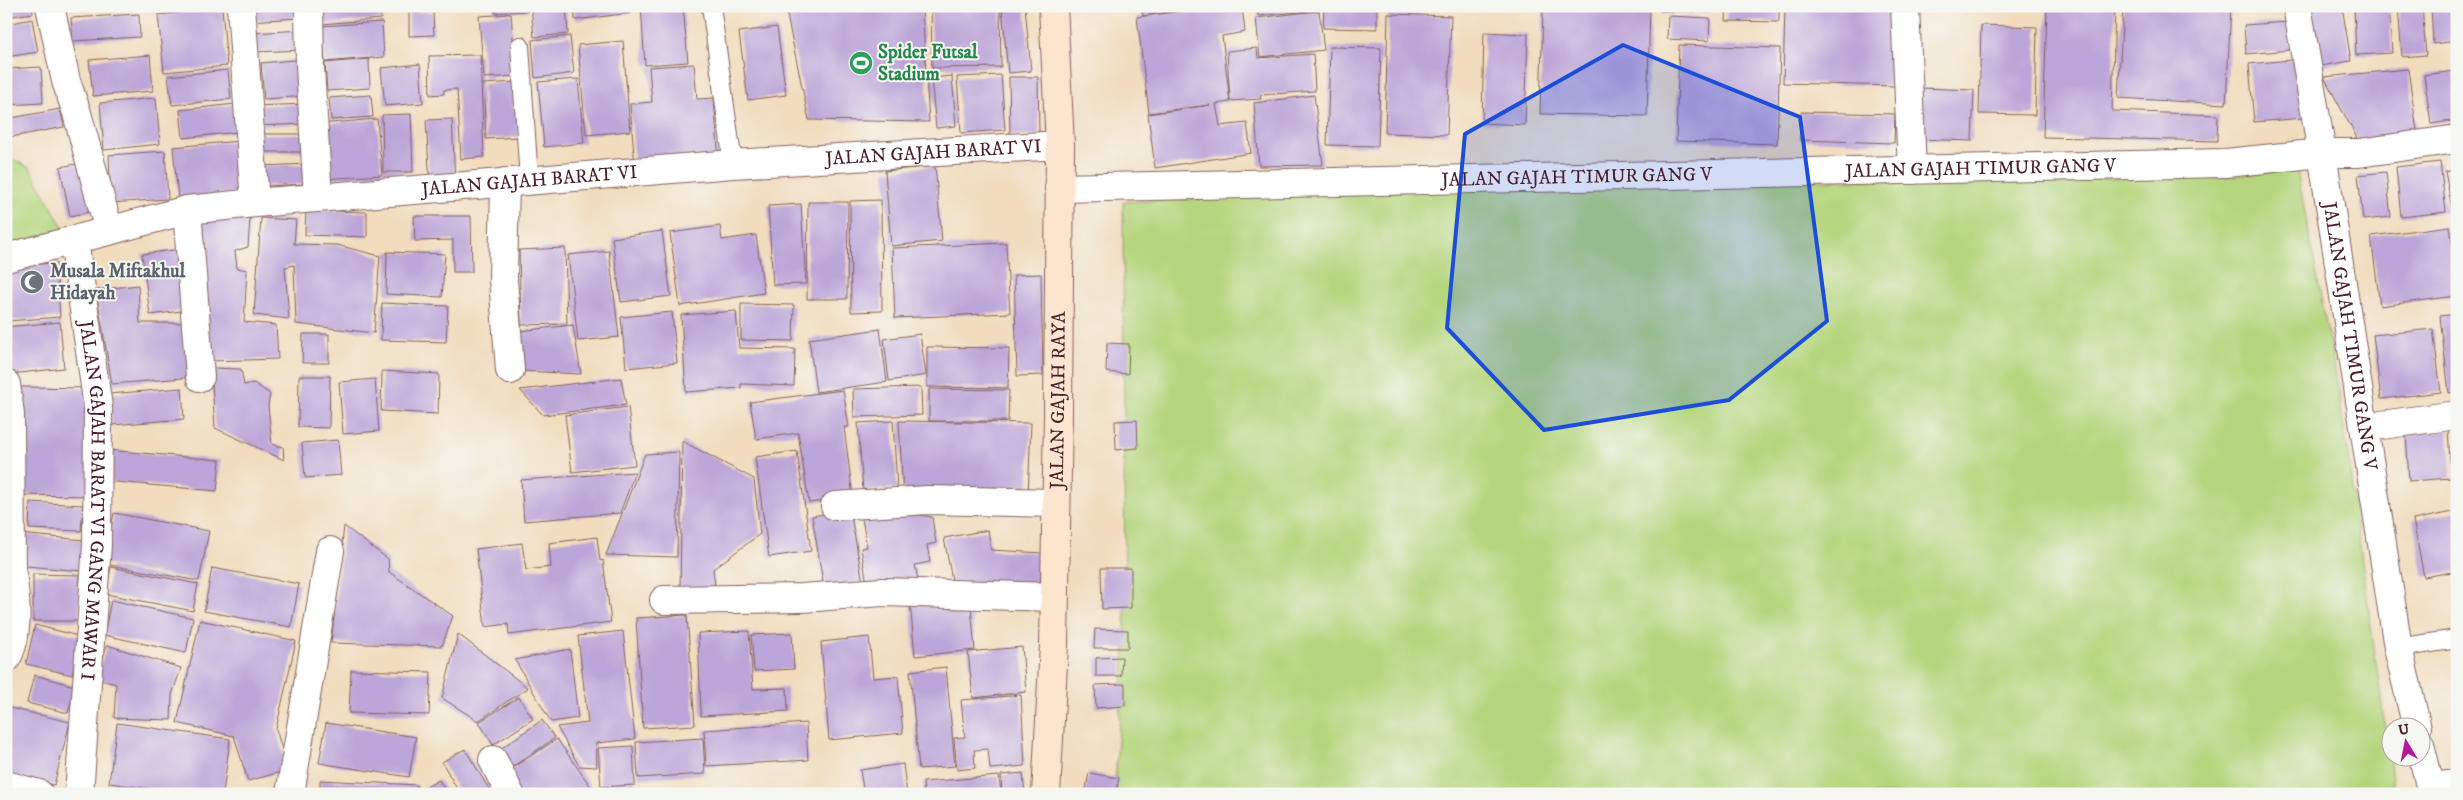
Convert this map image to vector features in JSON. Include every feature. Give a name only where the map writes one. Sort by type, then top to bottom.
[{"type":"main road","name":"JALAN GAJAH RAYA","points":[[1046,794],[1052,686],[1054,597],[1060,145],[1053,6]]},
{"type":"street","points":[[50,6],[66,81],[78,113],[109,231]]},
{"type":"street","points":[[241,6],[255,203]]},
{"type":"street","points":[[309,6],[310,67],[318,198]]},
{"type":"street","points":[[1906,6],[1912,170]]},
{"type":"street","points":[[2297,6],[2322,153],[2359,153],[2457,139]]},
{"type":"street","name":"JALAN GAJAH BARAT VI","points":[[6,258],[188,210],[733,164],[1060,145]]},
{"type":"street","name":"JALAN GAJAH TIMUR GANG V","points":[[1059,188],[2226,163],[2322,153],[2366,427],[2398,648],[2415,718]]},
{"type":"street","points":[[510,370],[503,279],[517,181]]},
{"type":"street","points":[[188,210],[200,377]]},
{"type":"street","name":"JALAN GAJAH BARAT VI GANG MAWAR I","points":[[74,240],[98,407],[97,545],[79,794]]},
{"type":"street","points":[[6,384],[10,414],[11,569],[15,591],[16,621],[6,659]]},
{"type":"street","points":[[2366,427],[2457,415]]},
{"type":"street","points":[[834,506],[928,500],[1056,504]]},
{"type":"street","points":[[290,794],[330,551]]},
{"type":"street","points":[[664,600],[802,598],[882,592],[1054,597]]},
{"type":"street","points":[[493,760],[510,794]]},
{"type":"street","points":[[2430,766],[2440,788]]},
{"type":"street","points":[[6,785],[38,794]]},
{"type":"lane","points":[[710,6],[733,164]]},
{"type":"lane","points":[[517,181],[520,46]]},
{"type":"lane","points":[[2398,648],[2457,640]]},
{"type":"highlighted area","points":[[1623,45],[1800,117],[1827,321],[1729,400],[1544,430],[1447,328],[1465,134]]},
{"type":"green space","points":[[6,156],[30,168],[66,233],[6,248]]},
{"type":"green space","points":[[2297,171],[2339,392],[2384,718],[2380,718],[2380,768],[2390,768],[2394,794],[1114,794],[1125,647],[1123,202],[1563,183],[2213,177]]},
{"type":"building","points":[[6,6],[32,6],[33,13],[6,17]]},
{"type":"building","points":[[249,6],[299,6],[300,18],[249,21]]},
{"type":"building","points":[[320,6],[380,6],[381,19],[322,24]]},
{"type":"building","points":[[494,6],[528,6],[528,11],[495,13]]},
{"type":"building","points":[[531,6],[566,6],[568,34],[534,37]]},
{"type":"building","points":[[574,6],[630,6],[631,13],[575,20]]},
{"type":"building","points":[[641,6],[683,6],[688,62],[645,65]]},
{"type":"building","name":"Spider Futsal Stadium","points":[[785,6],[922,6],[929,122],[809,120]]},
{"type":"building","points":[[931,6],[1000,6],[1001,67],[932,68]]},
{"type":"building","points":[[1025,6],[1031,71],[1008,73],[1002,8]]},
{"type":"building","points":[[1141,6],[1203,6],[1203,7],[1143,16]]},
{"type":"building","points":[[1218,6],[1242,6],[1245,32],[1222,36],[1230,102],[1216,104],[1220,126],[1247,123],[1251,153],[1155,168],[1148,114],[1210,105],[1149,113],[1137,17]]},
{"type":"building","points":[[1257,6],[1317,6],[1317,10],[1258,16]]},
{"type":"building","points":[[1324,6],[1377,6],[1377,29],[1323,28]]},
{"type":"building","points":[[1543,6],[1650,6],[1647,116],[1540,114]]},
{"type":"building","points":[[1660,6],[1710,6],[1710,12],[1660,11]]},
{"type":"building","points":[[1727,6],[1779,6],[1779,22],[1726,21]]},
{"type":"building","points":[[1785,6],[1899,6],[1896,86],[1783,83]]},
{"type":"building","points":[[2047,6],[2115,6],[2112,111],[2218,115],[2217,141],[2043,137]]},
{"type":"building","points":[[2123,6],[2231,6],[2226,104],[2118,98]]},
{"type":"building","points":[[2305,6],[2342,6],[2351,61],[2314,67]]},
{"type":"building","points":[[2354,6],[2389,6],[2392,53],[2356,55]]},
{"type":"building","points":[[2398,6],[2422,6],[2426,55],[2402,57]]},
{"type":"building","points":[[2431,6],[2457,6],[2457,41],[2433,44]]},
{"type":"building","points":[[222,8],[227,66],[164,72],[158,15]]},
{"type":"building","points":[[1319,11],[1324,50],[1260,57],[1256,18]]},
{"type":"building","points":[[409,12],[433,12],[434,35],[409,36]]},
{"type":"building","points":[[139,14],[140,37],[73,41],[71,18]]},
{"type":"building","points":[[511,14],[516,76],[484,78],[479,16]]},
{"type":"building","points":[[1388,14],[1451,16],[1447,135],[1385,133]]},
{"type":"building","points":[[1668,16],[1710,18],[1709,41],[1667,39]]},
{"type":"building","points":[[32,19],[38,52],[6,57],[6,24]]},
{"type":"building","points":[[382,22],[384,57],[325,62],[322,26]]},
{"type":"building","points":[[2288,22],[2290,50],[2246,54],[2244,25]]},
{"type":"building","points":[[1981,25],[2037,27],[2035,115],[1979,114]]},
{"type":"building","points":[[777,27],[786,95],[748,100],[739,32]]},
{"type":"building","points":[[303,30],[304,50],[253,52],[252,33]]},
{"type":"building","points":[[1484,32],[1528,34],[1525,125],[1482,123]]},
{"type":"building","points":[[570,36],[574,73],[535,78],[532,40]]},
{"type":"building","points":[[623,41],[630,131],[586,135],[578,45]]},
{"type":"building","points":[[1679,45],[1780,48],[1777,144],[1676,141]]},
{"type":"building","points":[[1330,47],[1381,48],[1378,146],[1327,145]]},
{"type":"building","points":[[1257,48],[1258,58],[1313,54],[1315,91],[1260,95],[1261,99],[1230,101],[1227,51]]},
{"type":"building","points":[[150,55],[153,91],[93,96],[89,60]]},
{"type":"building","points":[[480,55],[484,157],[461,159],[457,89],[444,90],[444,94],[430,95],[429,56]]},
{"type":"building","points":[[305,59],[307,96],[264,99],[261,63]]},
{"type":"building","points":[[369,59],[370,88],[327,91],[325,63]]},
{"type":"building","points":[[2301,59],[2305,118],[2254,122],[2249,64]]},
{"type":"building","points":[[420,64],[423,103],[385,106],[381,68]]},
{"type":"building","points":[[694,64],[697,99],[714,98],[719,161],[635,168],[630,104],[652,102],[649,67]]},
{"type":"building","points":[[41,67],[43,103],[6,105],[6,69]]},
{"type":"building","points":[[2408,69],[2417,131],[2358,140],[2324,77]]},
{"type":"building","points":[[228,70],[231,99],[172,105],[168,76]]},
{"type":"building","points":[[2455,71],[2457,120],[2431,124],[2424,75]]},
{"type":"building","points":[[1001,75],[1005,130],[961,133],[957,77]]},
{"type":"building","points":[[952,76],[956,126],[936,128],[931,78]]},
{"type":"building","points":[[1009,77],[1038,77],[1039,135],[1010,135]]},
{"type":"building","points":[[578,79],[584,143],[544,147],[538,82]]},
{"type":"building","points":[[516,82],[519,137],[486,139],[483,84]]},
{"type":"building","points":[[1921,88],[1974,90],[1972,141],[1919,139]]},
{"type":"building","points":[[371,95],[373,117],[331,120],[329,98]]},
{"type":"building","points":[[1314,95],[1323,165],[1259,166],[1254,103]]},
{"type":"building","points":[[156,98],[160,144],[104,150],[100,103]]},
{"type":"building","points":[[235,104],[238,132],[183,138],[180,110]]},
{"type":"building","points":[[307,104],[307,124],[254,126],[253,106]]},
{"type":"building","points":[[60,109],[64,127],[6,138],[6,119]]},
{"type":"building","points":[[1801,112],[1895,114],[1894,143],[1800,140]]},
{"type":"building","points":[[411,114],[413,172],[383,172],[382,115]]},
{"type":"building","points":[[377,119],[382,175],[324,179],[319,124]]},
{"type":"building","points":[[452,119],[455,182],[430,184],[426,120]]},
{"type":"building","points":[[258,134],[308,134],[308,152],[258,152]]},
{"type":"building","points":[[240,141],[245,192],[178,199],[173,147]]},
{"type":"building","points":[[165,151],[168,199],[111,203],[109,155]]},
{"type":"building","points":[[87,162],[98,210],[70,216],[60,167]]},
{"type":"building","points":[[2440,162],[2446,212],[2401,217],[2396,167]]},
{"type":"building","points":[[309,164],[310,184],[262,186],[261,166]]},
{"type":"building","points":[[935,166],[942,241],[891,246],[885,171]]},
{"type":"building","points":[[2457,169],[2457,219],[2454,219],[2445,172]]},
{"type":"building","points":[[2386,172],[2391,217],[2363,220],[2358,175]]},
{"type":"building","points":[[881,200],[882,311],[851,312],[850,201]]},
{"type":"building","points":[[808,202],[848,202],[847,299],[807,299]]},
{"type":"building","points":[[801,204],[806,284],[773,285],[768,206]]},
{"type":"building","points":[[306,210],[367,212],[367,237],[305,235]]},
{"type":"building","points":[[414,216],[471,216],[472,272],[453,272],[453,240],[415,241]]},
{"type":"building","points":[[250,218],[248,247],[235,251],[237,268],[247,270],[244,322],[276,325],[278,359],[209,361],[198,219]]},
{"type":"building","points":[[261,218],[296,220],[294,244],[337,245],[380,256],[374,333],[296,324],[294,265],[285,267],[289,319],[254,315]]},
{"type":"building","points":[[720,226],[722,240],[756,235],[764,293],[680,306],[670,233]]},
{"type":"building","points":[[2450,226],[2457,274],[2457,296],[2380,306],[2371,236]]},
{"type":"building","points":[[662,231],[671,296],[621,302],[612,238]]},
{"type":"building","points":[[1006,243],[1010,313],[895,318],[892,248]]},
{"type":"building","points":[[565,248],[567,324],[521,325],[519,250]]},
{"type":"building","points":[[181,249],[189,310],[150,315],[142,254]]},
{"type":"building","points":[[609,251],[619,337],[578,341],[568,255]]},
{"type":"building","points":[[387,252],[445,254],[442,297],[386,294]]},
{"type":"building","name":"Musala Miftakhul Hidayah","points":[[56,263],[60,317],[8,321],[6,266]]},
{"type":"building","points":[[1041,274],[1043,375],[1017,376],[1014,275]]},
{"type":"building","points":[[138,285],[140,323],[192,323],[195,377],[112,384],[96,290]]},
{"type":"building","points":[[382,303],[448,306],[446,342],[381,340]]},
{"type":"building","points":[[741,304],[794,305],[793,341],[741,340]]},
{"type":"building","points":[[736,311],[739,348],[795,349],[794,386],[741,384],[741,388],[686,392],[681,315]]},
{"type":"building","points":[[672,312],[677,363],[626,368],[621,317]]},
{"type":"building","points":[[2457,314],[2457,392],[2449,393],[2440,316]]},
{"type":"building","points":[[60,322],[64,368],[11,374],[6,327]]},
{"type":"building","points":[[573,325],[581,374],[523,371],[519,331]]},
{"type":"building","points":[[880,329],[887,382],[816,392],[809,339]]},
{"type":"building","points":[[2433,329],[2441,392],[2381,399],[2373,335]]},
{"type":"building","points":[[303,334],[329,334],[329,363],[302,363]]},
{"type":"building","points":[[920,334],[926,375],[889,381],[884,339]]},
{"type":"building","points":[[1107,343],[1129,344],[1128,374],[1106,372]]},
{"type":"building","points":[[927,347],[1009,348],[1008,388],[927,387]]},
{"type":"building","points":[[211,368],[241,369],[244,385],[254,383],[270,394],[268,406],[272,444],[283,447],[284,460],[215,428]]},
{"type":"building","points":[[382,371],[439,374],[438,414],[381,411]]},
{"type":"building","points":[[299,376],[330,376],[329,428],[298,427]]},
{"type":"building","points":[[621,378],[626,405],[543,415],[520,390]]},
{"type":"building","points":[[375,379],[379,431],[343,434],[339,382]]},
{"type":"building","points":[[21,387],[91,388],[89,496],[18,495]]},
{"type":"building","points":[[921,387],[922,415],[854,417],[853,389]]},
{"type":"building","points":[[182,388],[184,419],[112,425],[109,394]]},
{"type":"building","points":[[929,389],[1009,390],[1008,421],[929,421]]},
{"type":"building","points":[[843,390],[849,427],[844,427],[853,497],[809,503],[798,433],[756,439],[750,402]]},
{"type":"building","points":[[628,407],[635,465],[572,472],[565,415]]},
{"type":"building","points":[[1137,420],[1138,448],[1116,450],[1115,421]]},
{"type":"building","points":[[893,421],[897,488],[863,491],[858,423]]},
{"type":"building","points":[[899,421],[1031,423],[1028,497],[903,496]]},
{"type":"building","points":[[2448,430],[2451,478],[2409,481],[2406,432]]},
{"type":"building","points":[[338,440],[341,475],[305,478],[302,443]]},
{"type":"building","points":[[682,441],[754,479],[760,534],[713,569],[716,594],[680,595]]},
{"type":"building","points":[[108,450],[220,460],[217,491],[105,481]]},
{"type":"building","points":[[797,451],[811,551],[769,557],[755,457]]},
{"type":"building","points":[[679,452],[677,557],[606,555],[645,454]]},
{"type":"building","points":[[635,472],[620,513],[524,521],[521,480]]},
{"type":"building","points":[[30,502],[83,505],[81,531],[29,529]]},
{"type":"building","points":[[860,507],[932,517],[936,543],[927,545],[930,562],[915,565],[918,580],[868,590],[861,548],[867,547]]},
{"type":"building","points":[[850,510],[863,582],[824,588],[812,516]]},
{"type":"building","points":[[2457,511],[2457,571],[2424,577],[2413,520]]},
{"type":"building","points":[[114,513],[209,531],[199,581],[104,564]]},
{"type":"building","points":[[344,526],[388,559],[389,572],[453,616],[442,646],[331,643]]},
{"type":"building","points":[[988,530],[991,550],[1043,553],[1042,591],[954,590],[944,538]]},
{"type":"building","points":[[19,534],[84,540],[82,571],[16,565]]},
{"type":"building","points":[[597,537],[600,561],[603,560],[611,622],[509,635],[508,624],[485,627],[476,549],[522,543],[526,570],[551,567],[549,543]]},
{"type":"building","points":[[111,567],[198,584],[193,611],[106,594]]},
{"type":"building","points":[[212,568],[299,584],[291,627],[204,611]]},
{"type":"building","points":[[1101,568],[1131,568],[1131,608],[1102,609]]},
{"type":"building","points":[[33,574],[80,575],[79,621],[33,621]]},
{"type":"building","points":[[970,596],[975,650],[915,656],[910,602]]},
{"type":"building","points":[[111,600],[193,618],[186,653],[104,635]]},
{"type":"building","points":[[687,615],[695,725],[643,728],[636,618]]},
{"type":"building","points":[[200,620],[296,641],[276,729],[288,770],[248,781],[234,736],[177,723]]},
{"type":"building","points":[[35,625],[82,637],[72,675],[26,664]]},
{"type":"building","points":[[1095,629],[1128,630],[1128,648],[1094,648]]},
{"type":"building","points":[[623,631],[635,739],[596,743],[597,767],[579,766],[557,727],[588,723],[578,636]]},
{"type":"building","points":[[749,631],[753,689],[787,688],[788,711],[701,716],[698,633]]},
{"type":"building","points":[[792,633],[794,669],[754,671],[751,635]]},
{"type":"building","points":[[458,634],[528,688],[478,721],[442,698]]},
{"type":"building","points":[[869,637],[873,678],[898,676],[903,733],[829,740],[821,642]]},
{"type":"building","points":[[107,645],[181,668],[172,695],[171,720],[114,718],[116,684],[96,679]]},
{"type":"building","points":[[1022,647],[1026,692],[973,698],[968,652]]},
{"type":"building","points":[[570,649],[578,718],[551,722],[515,660]]},
{"type":"building","points":[[1122,657],[1121,676],[1096,676],[1096,658]]},
{"type":"building","points":[[946,667],[955,766],[919,769],[910,671]]},
{"type":"building","points":[[351,670],[431,672],[429,715],[349,713]]},
{"type":"building","points":[[34,675],[75,686],[68,713],[27,703]]},
{"type":"building","points":[[1125,684],[1125,706],[1096,708],[1095,685]]},
{"type":"building","points":[[1021,695],[1025,766],[990,769],[988,749],[974,750],[975,768],[957,770],[954,738],[965,737],[961,700]]},
{"type":"building","points":[[519,697],[533,719],[493,745],[479,722]]},
{"type":"building","points":[[6,707],[70,722],[54,785],[6,773]]},
{"type":"building","points":[[542,720],[555,738],[512,767],[500,749]]},
{"type":"building","points":[[117,723],[230,739],[223,794],[189,794],[109,783]]},
{"type":"building","points":[[326,723],[416,737],[409,777],[319,763]]},
{"type":"building","points":[[806,723],[808,760],[706,766],[704,730]]},
{"type":"building","points":[[703,738],[705,774],[638,778],[636,742]]},
{"type":"building","points":[[557,739],[594,791],[576,794],[517,794],[501,775]]},
{"type":"building","points":[[633,746],[635,785],[601,787],[598,748]]},
{"type":"building","points":[[465,749],[492,794],[460,794],[442,762]]},
{"type":"building","points":[[903,764],[907,794],[864,794],[860,770]]},
{"type":"building","points":[[1023,773],[1025,794],[1002,794],[1001,775]]},
{"type":"building","points":[[1089,773],[1119,778],[1116,794],[1085,794]]},
{"type":"building","points":[[999,776],[1001,794],[924,794],[923,782]]},
{"type":"building","points":[[320,780],[417,785],[417,794],[320,794]]},
{"type":"building","points":[[439,780],[447,794],[421,794],[419,791]]},
{"type":"place","name":"Spider Futsal Stadium","points":[[861,63]]},
{"type":"place","name":"Musala Miftakhul Hidayah","points":[[32,282]]}]
